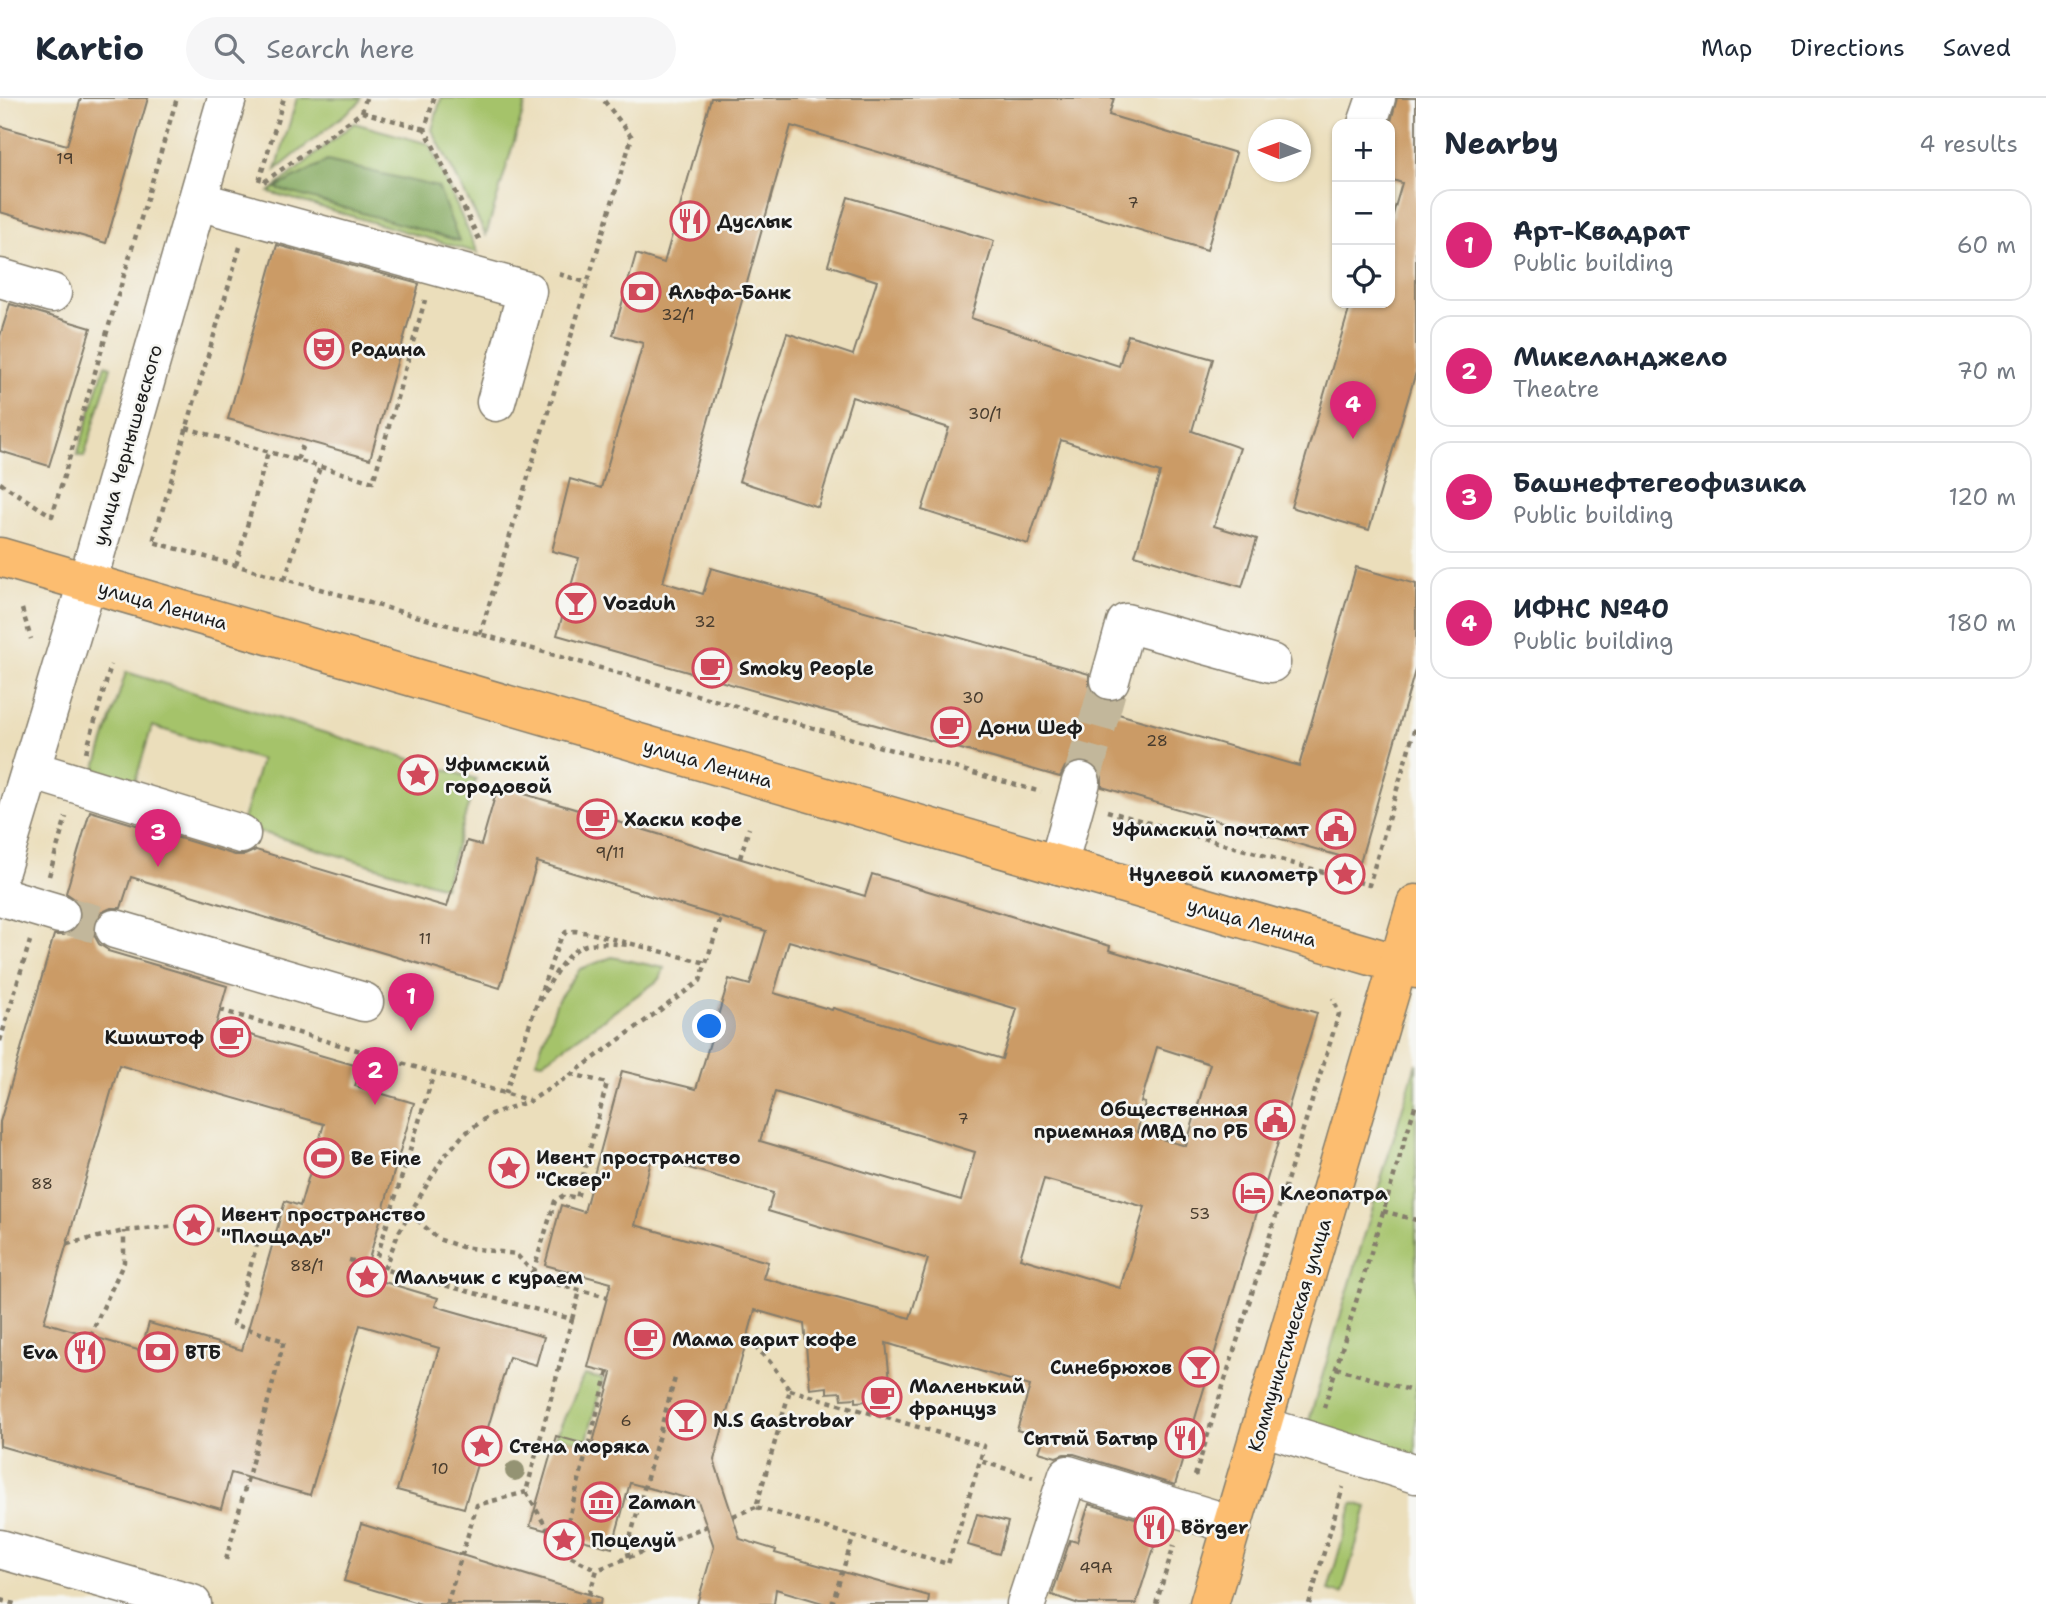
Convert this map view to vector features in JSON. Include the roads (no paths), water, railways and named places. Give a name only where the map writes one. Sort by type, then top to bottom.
[{"type":"main road","name":"улица Ленина","points":[[0,557],[1407,966]]},
{"type":"main road","name":"Коммунистическая улица","points":[[1209,1604],[1262,1426],[1407,966],[1416,904]]},
{"type":"street","name":"улица Чернышевского","points":[[0,871],[87,583],[227,98]]},
{"type":"street","points":[[1369,119],[1376,98]]},
{"type":"street","points":[[198,201],[527,291],[496,402]]},
{"type":"street","points":[[0,278],[52,293]]},
{"type":"street","points":[[1110,680],[1126,623],[1271,663]]},
{"type":"street","points":[[31,770],[241,834]]},
{"type":"street","points":[[1058,865],[1078,792]]},
{"type":"street","points":[[0,896],[50,911]]},
{"type":"street","points":[[115,929],[364,1002]]},
{"type":"street","points":[[1262,1426],[1416,1474]]},
{"type":"street","points":[[1026,1604],[1068,1475],[1233,1525]]},
{"type":"street","points":[[1,1554],[192,1604]]},
{"type":"tunnel","points":[[1081,782],[1110,680]]},
{"type":"tunnel","points":[[60,914],[115,929]]},
{"type":"place","name":"Дуслык","points":[[690,221]]},
{"type":"place","name":"Альфа-Банк","points":[[641,292]]},
{"type":"place","name":"Родина","points":[[324,349]]},
{"type":"place","name":"ИФНС №40","points":[[1353,439]]},
{"type":"place","name":"Vozduh","points":[[576,603]]},
{"type":"place","name":"Smoky People","points":[[712,668]]},
{"type":"place","name":"Дони Шеф","points":[[951,727]]},
{"type":"place","name":"Уфимский городовой","points":[[418,775]]},
{"type":"place","name":"Хаски кофе","points":[[597,819]]},
{"type":"place","name":"Уфимский почтамт","points":[[1336,829]]},
{"type":"place","name":"Башнефтегеофизика","points":[[158,867]]},
{"type":"place","name":"Нулевой километр","points":[[1345,874]]},
{"type":"place","name":"Арт-Квадрат","points":[[411,1031]]},
{"type":"place","name":"Кшиштоф","points":[[231,1037]]},
{"type":"place","name":"Микеланджело","points":[[375,1105]]},
{"type":"place","name":"Общественная приемная МВД по РБ","points":[[1275,1120]]},
{"type":"place","name":"Be Fine","points":[[324,1158]]},
{"type":"place","name":"Ивент пространство \"Сквер\"","points":[[509,1168]]},
{"type":"place","name":"Клеопатра","points":[[1253,1193]]},
{"type":"place","name":"Ивент пространство \"Площадь\"","points":[[194,1225]]},
{"type":"place","name":"Мальчик с кураем","points":[[367,1277]]},
{"type":"place","name":"Мама варит кофе","points":[[645,1339]]},
{"type":"place","name":"Eva","points":[[85,1352]]},
{"type":"place","name":"ВТБ","points":[[158,1352]]},
{"type":"place","name":"Синебрюхов","points":[[1199,1367]]},
{"type":"place","name":"Маленький француз","points":[[882,1397]]},
{"type":"place","name":"N.S Gastrobar","points":[[686,1420]]},
{"type":"place","name":"Сытый Батыр","points":[[1185,1438]]},
{"type":"place","name":"Стена моряка","points":[[482,1446]]},
{"type":"place","name":"Zaman","points":[[601,1502]]},
{"type":"place","name":"Börger","points":[[1154,1527]]},
{"type":"place","name":"Поцелуй","points":[[564,1540]]}]
